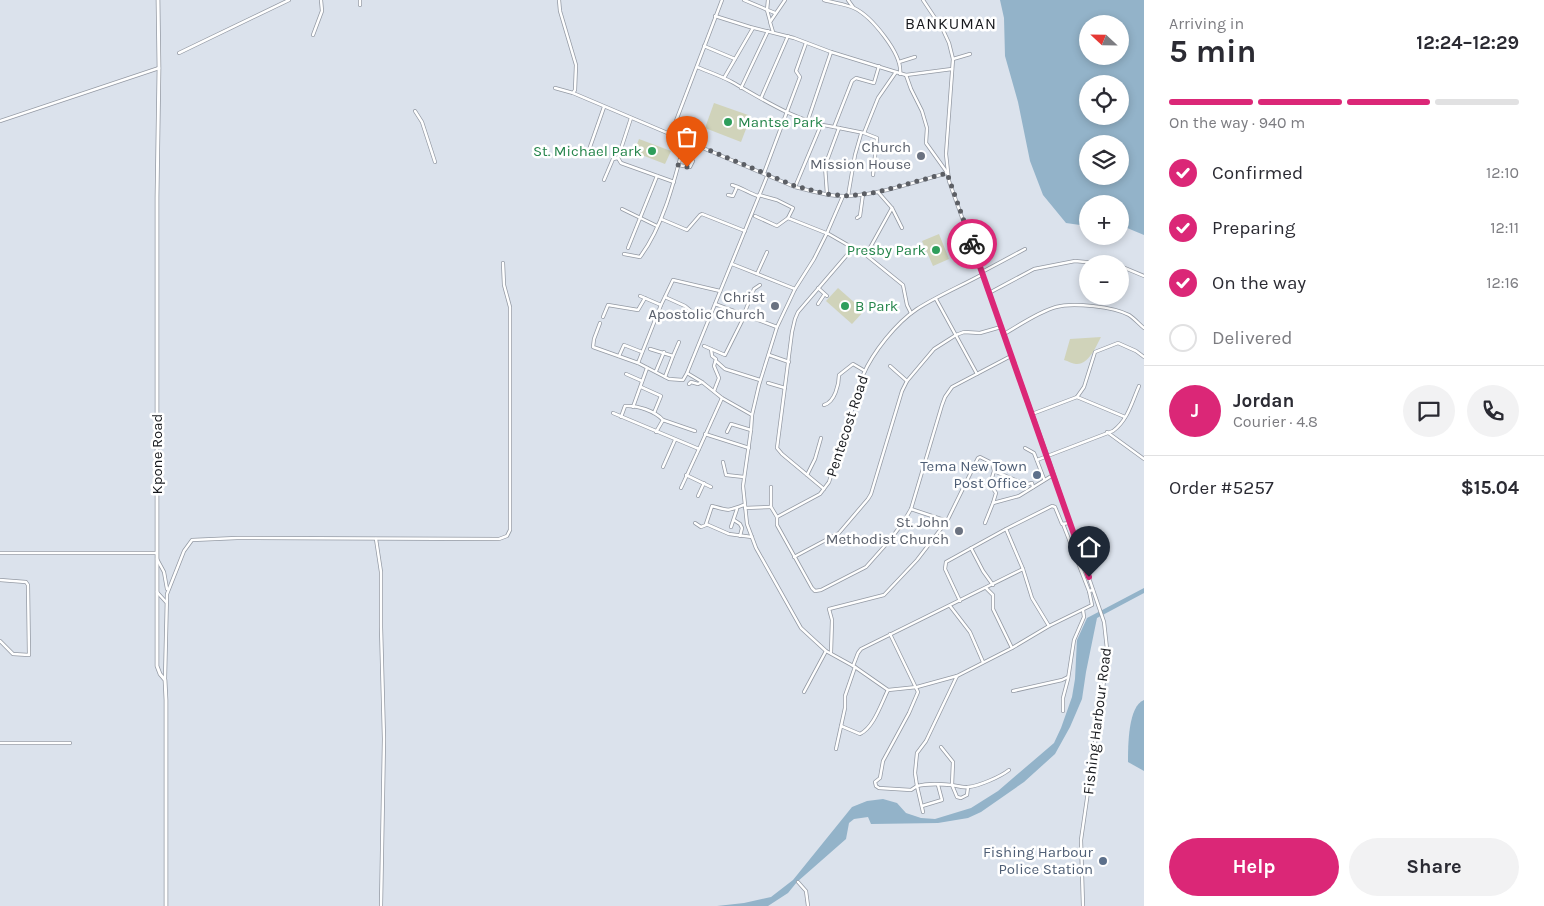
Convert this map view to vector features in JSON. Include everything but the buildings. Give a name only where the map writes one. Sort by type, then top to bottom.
[{"type":"main road","name":"Kpone Road","points":[[158,0],[160,68],[156,553],[157,666],[165,680],[166,906]]},
{"type":"street","points":[[179,53],[289,0]]},
{"type":"street","points":[[312,35],[322,11],[321,0]]},
{"type":"street","points":[[360,0],[360,5]]},
{"type":"street","points":[[559,0],[560,11],[576,65],[575,90],[573,93]]},
{"type":"street","points":[[671,134],[722,0]]},
{"type":"street","points":[[744,0],[775,13]]},
{"type":"street","points":[[768,0],[767,10],[773,32]]},
{"type":"street","points":[[770,22],[785,0]]},
{"type":"street","points":[[824,0],[854,8]]},
{"type":"street","points":[[848,0],[854,8],[871,21],[880,31],[891,46],[899,62],[898,73],[878,98],[862,133],[854,155],[848,196]]},
{"type":"street","points":[[923,0],[943,30],[953,59],[946,154],[947,173]]},
{"type":"street","points":[[715,16],[753,28],[788,36],[831,52],[906,75],[952,69]]},
{"type":"street","points":[[724,78],[753,28]]},
{"type":"street","points":[[742,88],[768,31]]},
{"type":"street","points":[[761,98],[788,36]]},
{"type":"street","points":[[600,323],[592,345],[593,347],[638,362],[665,377],[680,381],[684,379],[758,196],[800,77],[796,71],[806,43]]},
{"type":"street","points":[[704,46],[735,59]]},
{"type":"street","points":[[808,120],[831,52]]},
{"type":"street","points":[[953,59],[970,54]]},
{"type":"street","points":[[899,62],[916,57]]},
{"type":"street","points":[[834,127],[852,81],[856,78],[874,83],[879,66]]},
{"type":"street","points":[[697,67],[724,78],[787,112],[821,125],[877,138],[874,175]]},
{"type":"street","points":[[0,122],[160,68]]},
{"type":"street","points":[[906,75],[922,111],[927,128],[926,143],[947,173]]},
{"type":"street","points":[[555,88],[573,93],[795,186],[827,194],[848,196],[878,192],[947,173]]},
{"type":"street","points":[[590,147],[604,107]]},
{"type":"street","points":[[415,111],[422,122],[435,162]]},
{"type":"street","points":[[631,118],[618,158],[621,163],[674,182]]},
{"type":"street","points":[[795,186],[821,125]]},
{"type":"street","points":[[827,194],[825,166],[839,128]]},
{"type":"street","points":[[624,254],[640,257],[661,219],[674,182],[685,140]]},
{"type":"street","points":[[604,180],[613,159],[618,158]]},
{"type":"street","points":[[678,165],[690,167],[692,161]]},
{"type":"street","name":"Fishing Harbour Road","points":[[947,173],[1103,616],[1106,657],[1081,840],[1083,906]]},
{"type":"street","points":[[628,248],[657,176]]},
{"type":"street","points":[[732,185],[793,208],[788,218],[777,226],[755,216]]},
{"type":"street","points":[[728,194],[733,196],[737,187]]},
{"type":"street","points":[[878,192],[892,208],[902,228]]},
{"type":"street","points":[[857,218],[860,216],[863,194]]},
{"type":"street","points":[[843,196],[810,265],[794,289],[777,327],[760,380],[752,416],[744,477],[747,524],[771,577],[788,602],[801,628],[826,651],[888,690],[917,687],[957,676],[1012,648],[1049,626],[1098,603]]},
{"type":"street","points":[[866,255],[892,208]]},
{"type":"street","points":[[622,209],[657,226]]},
{"type":"street","points":[[661,219],[685,230],[690,229],[702,214],[745,231]]},
{"type":"street","points":[[788,218],[826,233],[866,255],[903,285],[907,305],[911,313]]},
{"type":"street","points":[[824,489],[777,448],[796,315],[853,248]]},
{"type":"street","name":"Pentecost Road","points":[[777,517],[816,496],[824,489],[831,478],[865,371],[871,359],[895,329],[911,313],[1025,249]]},
{"type":"street","points":[[757,274],[767,252]]},
{"type":"street","points":[[989,293],[1034,269],[1079,261]]},
{"type":"street","points":[[165,680],[166,602],[168,590],[186,546],[192,540],[499,538],[507,536],[510,532],[510,307],[504,284],[504,262]]},
{"type":"street","points":[[732,264],[794,289]]},
{"type":"street","points":[[1129,270],[1144,276]]},
{"type":"street","points":[[638,362],[671,282],[676,279],[721,291]]},
{"type":"street","points":[[704,346],[726,355],[754,289],[760,285]]},
{"type":"street","points":[[818,288],[826,295],[818,304]]},
{"type":"street","points":[[640,296],[661,305]]},
{"type":"street","points":[[665,297],[708,320]]},
{"type":"street","points":[[603,317],[608,305],[638,310],[644,298]]},
{"type":"street","points":[[936,299],[977,374]]},
{"type":"street","points":[[715,304],[777,327]]},
{"type":"street","points":[[1004,334],[1047,310],[1067,305],[1121,312],[1130,316],[1144,328]]},
{"type":"street","points":[[794,557],[838,533],[872,494],[902,391],[907,381],[934,348],[964,332],[980,332],[1001,327]]},
{"type":"street","points":[[665,377],[679,342]]},
{"type":"street","points":[[1032,414],[1077,397],[1084,387],[1095,352],[1098,350],[1118,343],[1144,357]]},
{"type":"street","points":[[619,356],[624,345],[642,352]]},
{"type":"street","points":[[650,349],[672,356]]},
{"type":"street","points":[[711,349],[716,361],[725,369],[760,380]]},
{"type":"street","points":[[656,372],[664,352]]},
{"type":"street","points":[[769,355],[789,362]]},
{"type":"street","points":[[771,487],[771,507],[777,517],[777,525],[815,591],[821,590],[866,567],[890,540],[911,509],[945,397],[952,387],[1011,356]]},
{"type":"street","points":[[714,391],[719,380],[714,366],[716,361]]},
{"type":"street","points":[[824,405],[828,405],[831,401],[840,375],[853,364],[865,371]]},
{"type":"street","points":[[890,366],[907,381]]},
{"type":"street","points":[[633,406],[647,367]]},
{"type":"street","points":[[626,374],[642,381]]},
{"type":"street","points":[[687,374],[752,416]]},
{"type":"street","points":[[689,384],[691,382],[698,384],[702,382]]},
{"type":"street","points":[[768,383],[785,388]]},
{"type":"street","points":[[1037,460],[1118,427],[1126,417],[1139,386]]},
{"type":"street","points":[[641,387],[661,396],[654,413]]},
{"type":"street","points":[[1077,397],[1126,417]]},
{"type":"street","points":[[681,488],[722,398]]},
{"type":"street","points":[[621,417],[625,406],[633,406],[695,431]]},
{"type":"street","points":[[613,413],[699,449]]},
{"type":"street","points":[[656,432],[664,420]]},
{"type":"street","points":[[727,432],[730,424],[751,430]]},
{"type":"street","points":[[1107,432],[1144,459]]},
{"type":"street","points":[[705,434],[749,448]]},
{"type":"street","points":[[807,475],[815,459],[821,438]]},
{"type":"street","points":[[663,467],[675,440]]},
{"type":"street","points":[[1025,448],[1034,452],[1044,479]]},
{"type":"street","points":[[830,653],[832,620],[829,609],[884,595],[917,560],[947,521],[978,458],[981,457],[990,462],[994,472],[990,484],[996,493],[985,522]]},
{"type":"street","points":[[723,462],[726,475],[744,477]]},
{"type":"street","points":[[994,472],[1024,485],[1032,483],[1033,487]]},
{"type":"street","points":[[686,475],[711,488]]},
{"type":"street","points":[[993,504],[1019,496],[1044,479],[1054,475]]},
{"type":"street","points":[[698,496],[704,483]]},
{"type":"street","points":[[706,525],[712,506],[725,511],[745,506],[771,507]]},
{"type":"street","points":[[960,601],[945,570],[948,561],[1052,506],[1055,507],[1063,524],[1089,591],[1092,605]]},
{"type":"street","points":[[731,527],[736,509]]},
{"type":"street","points":[[911,509],[947,521]]},
{"type":"street","points":[[734,520],[742,528],[740,536]]},
{"type":"street","points":[[1063,524],[1070,522]]},
{"type":"street","points":[[695,523],[700,527],[706,525],[740,536],[752,537]]},
{"type":"street","points":[[1006,529],[1024,569],[1032,598],[1049,626]]},
{"type":"street","points":[[376,538],[381,572],[380,626],[384,731],[382,906]]},
{"type":"street","points":[[971,548],[993,585]]},
{"type":"street","points":[[0,553],[156,553]]},
{"type":"street","points":[[157,559],[164,572],[168,590]]},
{"type":"street","points":[[836,749],[845,696],[858,653],[862,649],[1024,569]]},
{"type":"street","points":[[0,580],[26,582],[28,585],[29,655],[13,654],[0,641]]},
{"type":"street","points":[[986,588],[993,595],[993,609],[1012,648]]},
{"type":"street","points":[[1089,591],[1094,590]]},
{"type":"street","points":[[157,592],[166,602]]},
{"type":"street","points":[[949,606],[970,632],[983,662]]},
{"type":"street","points":[[1063,710],[1063,698],[1074,640],[1084,617],[1083,610]]},
{"type":"street","points":[[890,634],[918,692],[883,762],[880,778],[875,782],[876,786],[879,788],[910,790],[917,786],[932,783],[968,787],[1008,770]]},
{"type":"street","points":[[804,692],[826,651]]},
{"type":"street","points":[[1013,691],[1066,679],[1069,674]]},
{"type":"street","points":[[923,812],[915,768],[917,753],[926,741],[954,682],[958,678],[957,676]]},
{"type":"street","points":[[841,726],[858,734],[863,733],[871,724],[888,690]]},
{"type":"street","points":[[0,743],[70,743]]},
{"type":"street","points":[[941,747],[953,762],[952,785],[958,798],[967,795],[968,787]]},
{"type":"street","points":[[922,806],[942,800],[938,785]]},
{"type":"street","points":[[798,882],[806,891],[808,906]]},
{"type":"green space","name":"Mantse Park","points":[[714,103],[751,116],[741,142],[705,128]]},
{"type":"green space","name":"St. Michael Park","points":[[639,139],[671,151],[665,164],[634,152]]},
{"type":"green space","name":"Presby Park","points":[[939,234],[949,259],[933,266],[922,241]]},
{"type":"green space","name":"B Park","points":[[838,288],[864,311],[852,324],[826,301]]},
{"type":"green space","points":[[1101,337],[1092,354],[1085,361],[1076,364],[1064,360],[1070,339]]},
{"type":"water","points":[[1000,0],[1144,0],[1144,235],[1129,229],[1129,195],[1079,195],[1079,225],[1066,223],[1043,195],[1030,161],[1018,102],[1005,56],[1004,18]]},
{"type":"water","points":[[1144,588],[1144,593],[1097,618],[1082,699],[1070,727],[1055,754],[1024,782],[981,812],[968,818],[938,823],[871,824],[868,817],[854,819],[849,823],[846,839],[797,882],[788,893],[768,906],[717,906],[771,897],[793,880],[852,807],[867,801],[883,799],[897,803],[906,813],[921,818],[935,819],[971,808],[998,791],[1054,743],[1072,697],[1077,640],[1087,618]]},
{"type":"water","points":[[1144,700],[1144,771],[1128,762],[1132,718],[1139,704]]},
{"type":"way so far","points":[[687,167],[678,165],[685,140],[795,186],[827,194],[848,196],[878,192],[947,173],[972,244]]},
{"type":"place","name":"Mantse Park","points":[[728,122]]},
{"type":"place","name":"St. Michael Park","points":[[652,151]]},
{"type":"place","name":"Church Mission House","points":[[921,156]]},
{"type":"place","name":"Presby Park","points":[[936,250]]},
{"type":"place","name":"Christ Apostolic Church","points":[[775,306]]},
{"type":"place","name":"B Park","points":[[845,306]]},
{"type":"place","name":"Tema New Town Post Office","points":[[1037,475]]},
{"type":"place","name":"St. John Methodist Church","points":[[959,531]]},
{"type":"place","name":"Fishing Harbour Police Station","points":[[1103,861]]},
{"type":"district","name":"BANKUMAN","points":[[951,23]]},
{"type":"route","points":[[972,244],[1089,577]]}]
